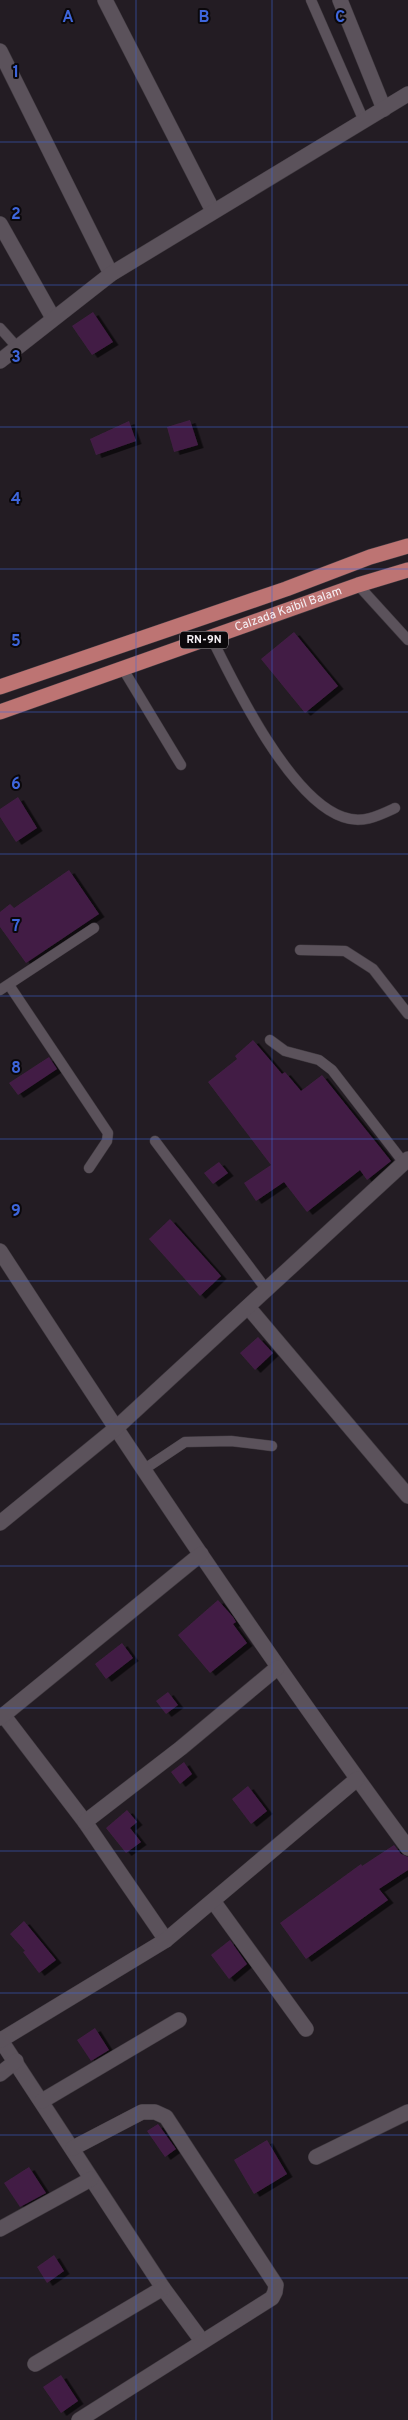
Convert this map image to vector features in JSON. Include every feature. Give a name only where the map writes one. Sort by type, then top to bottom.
[{"type":"main road","name":"Calzada Kaibil Balam","points":[[0,687],[408,546]]},
{"type":"main road","name":"Calzada Kaibil Balam","points":[[0,712],[358,585],[408,570]]},
{"type":"street","points":[[104,0],[213,211]]},
{"type":"street","points":[[340,0],[384,109]]},
{"type":"street","points":[[0,51],[111,274]]},
{"type":"street","points":[[0,361],[111,274],[408,94]]},
{"type":"street","points":[[0,224],[53,318]]},
{"type":"street","points":[[0,1523],[115,1429],[406,1161]]},
{"type":"street","points":[[0,1251],[115,1429],[277,1668],[408,1848]]},
{"type":"street","points":[[248,1307],[408,1496]]},
{"type":"street","points":[[166,1940],[84,1822],[2,1717],[201,1554]]},
{"type":"street","points":[[84,1822],[181,1748],[277,1668]]},
{"type":"street","points":[[202,2341],[163,2288],[0,2039],[166,1940],[214,1902],[357,1779]]},
{"type":"street","points":[[214,1902],[306,2029]]},
{"type":"street","points":[[42,2101],[179,2020]]},
{"type":"street","points":[[0,2074],[16,2062]]},
{"type":"street","points":[[73,2148],[142,2112],[155,2112],[166,2116],[276,2285],[272,2298],[79,2420]]},
{"type":"street","points":[[316,2156],[408,2112]]},
{"type":"street","points":[[0,2228],[91,2179]]},
{"type":"street","points":[[35,2364],[163,2288]]},
{"type":"lane","points":[[311,0],[364,121]]},
{"type":"lane","points":[[0,328],[17,347]]},
{"type":"lane","points":[[358,585],[408,640]]},
{"type":"lane","points":[[211,637],[259,728],[296,779],[320,804],[344,818],[370,820],[394,808]]},
{"type":"lane","points":[[123,669],[181,765]]},
{"type":"lane","points":[[89,1168],[106,1141],[108,1133],[4,988],[94,928]]},
{"type":"lane","points":[[300,950],[345,951],[373,969],[408,1014]]},
{"type":"lane","points":[[270,1040],[285,1052],[318,1060],[332,1070],[406,1161]]},
{"type":"lane","points":[[154,1140],[266,1289]]},
{"type":"lane","points":[[143,1470],[185,1442],[231,1442],[272,1446]]},
{"type":"building","points":[[93,312],[113,342],[92,355],[72,326]]},
{"type":"building","points":[[190,420],[198,445],[174,452],[167,427]]},
{"type":"building","points":[[129,421],[136,441],[96,455],[90,439]]},
{"type":"building","points":[[294,632],[338,686],[305,713],[261,659]]},
{"type":"building","points":[[18,797],[37,828],[16,842],[0,817],[0,809]]},
{"type":"building","points":[[69,870],[99,914],[26,963],[0,927],[0,912],[10,904],[14,908]]},
{"type":"building","points":[[253,1040],[282,1074],[285,1072],[301,1091],[322,1075],[391,1161],[367,1180],[360,1170],[307,1212],[284,1182],[256,1201],[244,1183],[271,1165],[208,1082],[237,1059],[235,1056]]},
{"type":"building","points":[[49,1057],[57,1069],[18,1095],[9,1083]]},
{"type":"building","points":[[219,1162],[228,1173],[213,1184],[204,1173]]},
{"type":"building","points":[[170,1219],[221,1276],[200,1296],[149,1239]]},
{"type":"building","points":[[258,1337],[273,1353],[255,1370],[240,1353]]},
{"type":"building","points":[[218,1600],[233,1617],[236,1622],[233,1624],[247,1643],[210,1673],[178,1635]]},
{"type":"building","points":[[122,1643],[133,1658],[106,1679],[95,1664]]},
{"type":"building","points":[[168,1692],[178,1705],[166,1714],[156,1701]]},
{"type":"building","points":[[184,1762],[192,1774],[180,1784],[171,1772]]},
{"type":"building","points":[[248,1786],[267,1811],[251,1824],[232,1799]]},
{"type":"building","points":[[127,1810],[137,1822],[130,1828],[141,1842],[126,1853],[106,1828]]},
{"type":"building","points":[[394,1845],[401,1854],[408,1857],[408,1870],[379,1889],[388,1900],[306,1959],[280,1923],[361,1864],[362,1866]]},
{"type":"building","points":[[24,1921],[56,1960],[39,1973],[23,1952],[25,1951],[10,1934]]},
{"type":"building","points":[[230,1940],[247,1964],[229,1979],[211,1955]]},
{"type":"building","points":[[95,2028],[109,2050],[91,2061],[77,2040]]},
{"type":"building","points":[[158,2124],[176,2149],[165,2157],[147,2131]]},
{"type":"building","points":[[267,2140],[287,2174],[254,2194],[234,2160]]},
{"type":"building","points":[[29,2167],[46,2193],[20,2207],[4,2183]]},
{"type":"building","points":[[54,2255],[64,2271],[47,2283],[37,2267]]},
{"type":"building","points":[[61,2375],[78,2401],[61,2413],[43,2387]]}]
